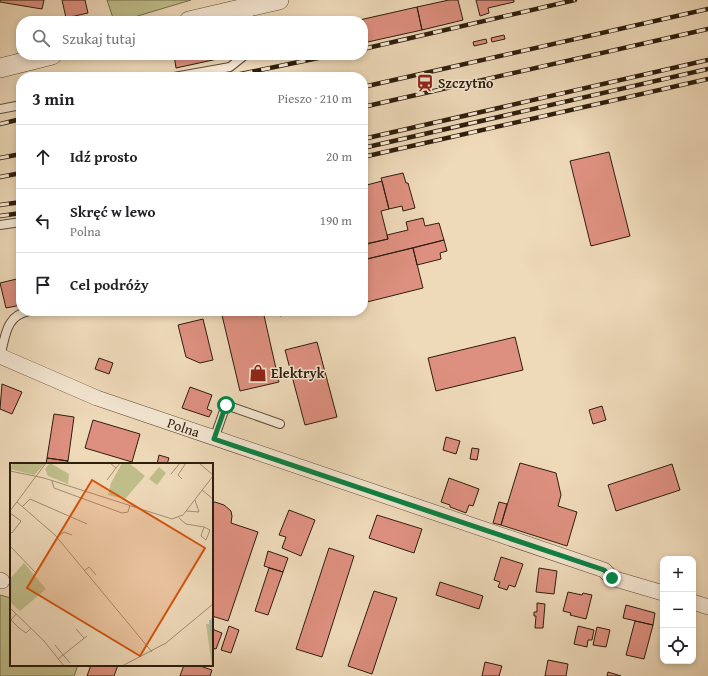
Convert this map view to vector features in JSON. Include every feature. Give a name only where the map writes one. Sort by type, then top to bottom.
[{"type":"street","points":[[231,16],[248,14],[279,0]]},
{"type":"street","points":[[0,68],[32,60]]},
{"type":"street","name":"Polna","points":[[0,356],[97,398],[214,439],[604,570],[612,578],[660,592]]},
{"type":"street","points":[[696,603],[708,607]]},
{"type":"lane","points":[[202,72],[230,67],[239,60]]},
{"type":"lane","points":[[0,109],[16,106]]},
{"type":"lane","points":[[0,225],[16,223]]},
{"type":"lane","points":[[0,356],[10,322],[16,315]]},
{"type":"lane","points":[[214,439],[226,405],[280,424]]},
{"type":"shaded area","points":[[107,0],[191,0],[138,16],[112,16]]},
{"type":"shaded area","points":[[0,595],[10,598],[10,666],[78,666],[74,676],[0,676]]},
{"type":"building","points":[[0,0],[44,0],[42,9],[0,2]]},
{"type":"building","points":[[62,0],[85,0],[88,13],[75,16],[66,16]]},
{"type":"building","points":[[449,0],[458,0],[463,20],[422,30],[417,7]]},
{"type":"building","points":[[476,0],[514,0],[514,2],[488,8],[489,13],[480,16]]},
{"type":"building","points":[[417,7],[422,30],[368,42],[368,18]]},
{"type":"building","points":[[504,35],[505,39],[492,42],[491,38]]},
{"type":"building","points":[[486,39],[487,43],[474,46],[473,42]]},
{"type":"building","points":[[175,60],[213,60],[176,68]]},
{"type":"building","points":[[609,152],[630,236],[591,246],[570,161]]},
{"type":"building","points":[[403,173],[406,183],[408,183],[415,208],[403,211],[402,206],[389,209],[381,178]]},
{"type":"building","points":[[382,181],[389,209],[381,211],[388,239],[368,243],[368,185]]},
{"type":"building","points":[[423,218],[425,226],[439,223],[444,240],[368,259],[368,244],[388,239],[387,235],[408,230],[406,222]]},
{"type":"building","points":[[444,240],[447,251],[440,253],[441,259],[417,265],[413,248]]},
{"type":"building","points":[[413,248],[423,288],[368,302],[368,259]]},
{"type":"building","points":[[16,279],[16,306],[6,308],[0,283]]},
{"type":"building","points":[[222,316],[264,316],[279,382],[240,391]]},
{"type":"building","points":[[203,319],[213,360],[200,363],[186,357],[178,325]]},
{"type":"building","points":[[515,337],[523,370],[436,391],[428,358]]},
{"type":"building","points":[[317,342],[337,417],[305,425],[285,350]]},
{"type":"building","points":[[99,358],[113,363],[109,374],[95,369]]},
{"type":"building","points":[[2,384],[22,392],[12,414],[0,409]]},
{"type":"building","points":[[190,387],[212,395],[207,409],[212,411],[209,417],[182,408]]},
{"type":"building","points":[[602,406],[606,420],[593,424],[589,410]]},
{"type":"building","points":[[54,414],[74,417],[68,461],[47,458]]},
{"type":"building","points":[[93,420],[140,434],[132,462],[85,448]]},
{"type":"building","points":[[446,437],[460,441],[456,454],[443,450]]},
{"type":"building","points":[[472,448],[479,449],[477,460],[470,459]]},
{"type":"building","points":[[159,455],[169,458],[167,463],[157,463]]},
{"type":"building","points":[[47,458],[68,461],[67,463],[46,463]]},
{"type":"building","points":[[520,463],[556,473],[561,495],[558,506],[577,512],[567,546],[501,525]]},
{"type":"building","points":[[672,464],[680,490],[616,511],[608,485]]},
{"type":"building","points":[[449,478],[479,489],[473,506],[469,505],[466,513],[441,502]]},
{"type":"building","points":[[499,502],[507,504],[501,525],[493,523]]},
{"type":"building","points":[[213,503],[224,505],[231,511],[231,523],[258,532],[228,621],[213,616]]},
{"type":"building","points":[[289,510],[315,520],[301,556],[282,548],[286,537],[279,535]]},
{"type":"building","points":[[377,515],[422,529],[414,553],[369,538]]},
{"type":"building","points":[[329,548],[354,556],[322,657],[296,649]]},
{"type":"building","points":[[268,551],[288,558],[283,572],[264,566]]},
{"type":"building","points":[[501,557],[523,564],[515,587],[509,585],[507,590],[498,587],[500,582],[494,580]]},
{"type":"building","points":[[269,568],[283,572],[268,615],[255,611]]},
{"type":"building","points":[[539,568],[557,571],[554,594],[536,592]]},
{"type":"building","points":[[440,582],[483,596],[479,609],[436,595]]},
{"type":"building","points":[[374,591],[397,598],[372,674],[348,666]]},
{"type":"building","points":[[568,592],[582,595],[583,593],[592,595],[586,619],[570,615],[571,613],[563,611]]},
{"type":"building","points":[[537,603],[545,604],[543,628],[535,628],[536,616],[534,616],[534,612],[537,612]]},
{"type":"building","points":[[626,605],[655,613],[653,625],[623,618]]},
{"type":"building","points":[[635,621],[653,625],[644,659],[626,655]]},
{"type":"building","points":[[229,626],[239,630],[231,653],[221,650]]},
{"type":"building","points":[[578,626],[594,630],[592,640],[588,640],[587,647],[574,644]]},
{"type":"building","points":[[597,627],[610,630],[606,647],[593,645]]},
{"type":"building","points":[[213,629],[222,633],[216,649],[213,648]]},
{"type":"building","points":[[548,660],[568,664],[566,676],[545,676]]},
{"type":"building","points":[[485,662],[502,666],[499,676],[482,676]]},
{"type":"building","points":[[91,666],[118,666],[114,676],[87,676]]},
{"type":"building","points":[[184,666],[200,666],[212,670],[210,676],[180,676]]},
{"type":"building","points":[[608,672],[621,676],[607,676]]},
{"type":"railway","points":[[368,48],[575,0]]},
{"type":"railway","points":[[368,86],[708,9]]},
{"type":"railway","points":[[368,106],[708,29]]},
{"type":"railway","points":[[250,72],[309,60]]},
{"type":"railway","points":[[368,138],[708,60]]},
{"type":"railway","points":[[368,147],[708,69]]},
{"type":"railway","points":[[368,156],[708,79]]},
{"type":"railway","points":[[0,124],[16,120]]},
{"type":"railway","points":[[0,158],[16,155]]},
{"type":"railway","points":[[0,177],[16,174]]},
{"type":"railway","points":[[0,205],[16,203]]},
{"type":"railway","points":[[0,216],[16,214]]},
{"type":"place","name":"Szczytno","points":[[425,83]]},
{"type":"place","name":"Elektryk","points":[[258,373]]},
{"type":"route","points":[[226,405],[214,439],[604,570],[612,578]]}]
